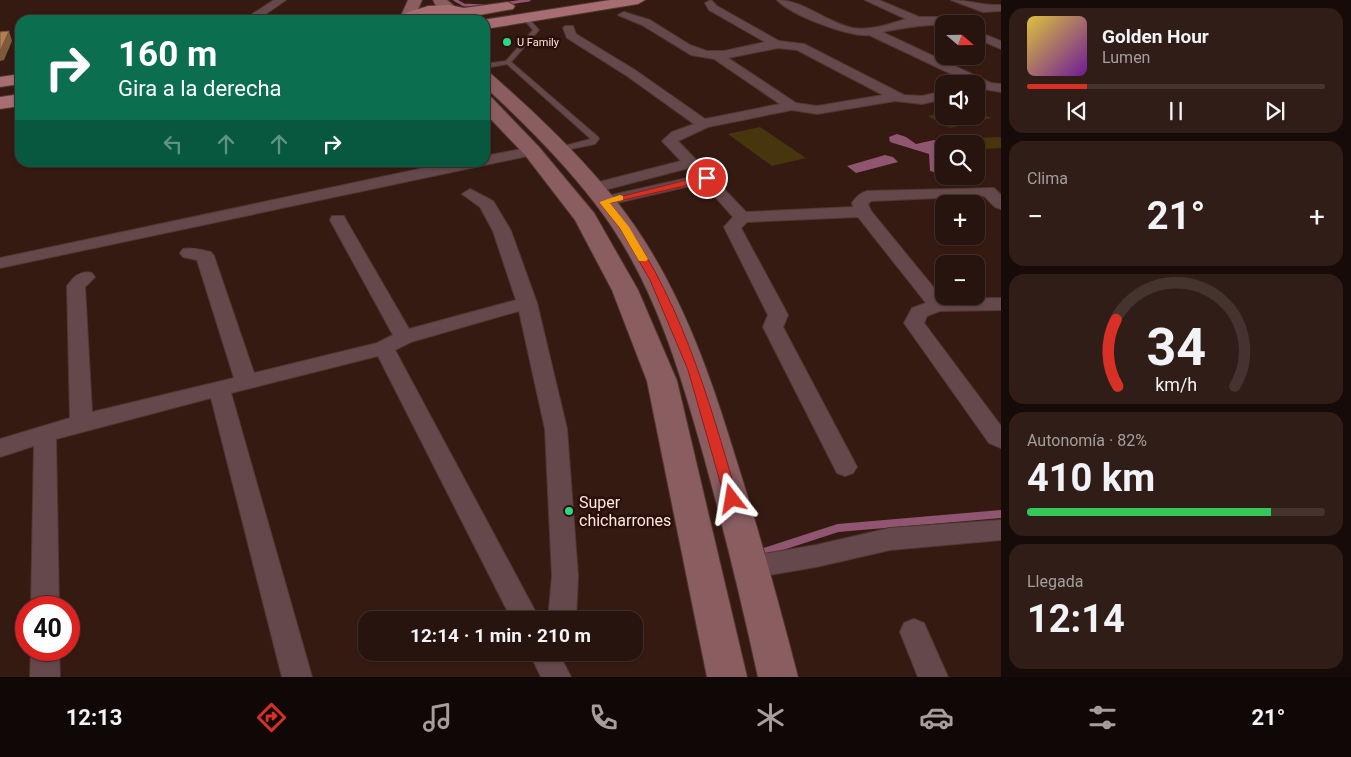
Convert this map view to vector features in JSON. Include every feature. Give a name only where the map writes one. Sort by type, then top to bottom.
[{"type":"main road","points":[[417,15],[433,10],[462,14],[547,0]]},
{"type":"main road","points":[[490,23],[638,0]]},
{"type":"main road","points":[[0,82],[15,80]]},
{"type":"main road","points":[[0,103],[15,101]]},
{"type":"street","points":[[257,15],[281,0]]},
{"type":"street","points":[[406,15],[415,0]]},
{"type":"street","points":[[440,0],[442,5],[462,14]]},
{"type":"street","points":[[782,0],[845,29],[859,32],[919,21],[935,20]]},
{"type":"street","points":[[870,0],[919,21]]},
{"type":"street","points":[[956,0],[975,8],[1001,8]]},
{"type":"street","points":[[710,3],[713,8],[777,44]]},
{"type":"street","points":[[624,16],[640,18],[699,53],[717,56],[777,44],[800,47],[895,97],[909,100],[935,96]]},
{"type":"street","points":[[569,28],[571,36],[631,73],[703,124]]},
{"type":"street","points":[[870,31],[956,75]]},
{"type":"street","points":[[985,38],[1001,45]]},
{"type":"street","points":[[717,56],[792,106]]},
{"type":"street","points":[[490,87],[546,150],[598,195],[624,227],[655,280],[694,370],[752,566],[778,677]]},
{"type":"street","points":[[985,88],[1001,88]]},
{"type":"street","points":[[742,216],[669,141],[674,136],[698,129],[703,124],[792,106],[817,110],[895,97]]},
{"type":"street","points":[[490,160],[546,150]]},
{"type":"street","points":[[546,150],[559,182],[592,230],[625,290],[662,381],[727,677]]},
{"type":"street","points":[[598,195],[692,164]]},
{"type":"street","points":[[0,262],[452,167]]},
{"type":"street","points":[[598,195],[707,178]]},
{"type":"street","points":[[938,306],[864,212],[860,202],[867,196],[994,187],[1001,204]]},
{"type":"street","points":[[470,194],[488,204],[502,231],[527,303],[556,429],[565,576],[563,611]]},
{"type":"street","points":[[845,467],[773,327],[778,315],[732,227],[742,216],[864,212]]},
{"type":"street","points":[[338,220],[522,611]]},
{"type":"street","points":[[592,230],[607,239],[614,252],[626,254],[637,250]]},
{"type":"street","points":[[190,253],[205,256],[246,382]]},
{"type":"street","points":[[81,423],[76,286],[86,277]]},
{"type":"street","points":[[0,448],[81,423],[246,382],[394,342],[527,303]]},
{"type":"street","points":[[1001,304],[938,306],[920,312],[914,323],[997,438],[1001,440]]},
{"type":"street","points":[[219,389],[297,677]]},
{"type":"street","points":[[45,434],[45,596]]},
{"type":"street","points":[[752,566],[816,556],[890,539],[1001,530]]},
{"type":"street","points":[[914,632],[933,677]]},
{"type":"street","points":[[45,661],[45,677]]},
{"type":"street","points":[[548,661],[557,677]]},
{"type":"street","points":[[557,677],[559,661]]},
{"type":"lane","points":[[490,79],[536,30],[526,18]]},
{"type":"lane","points":[[508,62],[596,138],[592,142],[546,150]]},
{"type":"shaded area","points":[[935,114],[935,120],[928,116]]},
{"type":"shaded area","points":[[944,125],[962,125],[950,128]]},
{"type":"shaded area","points":[[760,127],[806,158],[772,166],[728,134]]},
{"type":"shaded area","points":[[897,134],[906,137],[916,144],[935,140],[935,172],[930,171],[929,154],[890,142],[889,137]]},
{"type":"shaded area","points":[[1001,137],[1001,148],[985,149],[985,138]]},
{"type":"shaded area","points":[[885,155],[893,157],[898,162],[856,173],[847,166]]},
{"type":"building","points":[[9,31],[0,51],[0,32]]},
{"type":"waterway","points":[[455,0],[464,5],[484,6]]},
{"type":"waterway","points":[[503,4],[529,0]]},
{"type":"waterway","points":[[761,553],[838,528],[1001,514]]},
{"type":"slow traffic","points":[[620,198],[604,202],[624,227],[643,259]]},
{"type":"place","name":"U Family","points":[[507,42]]},
{"type":"place","name":"Super chicharrones","points":[[569,511]]},
{"type":"route","points":[[707,178],[604,202],[624,227],[655,280],[694,370],[732,499]]}]
